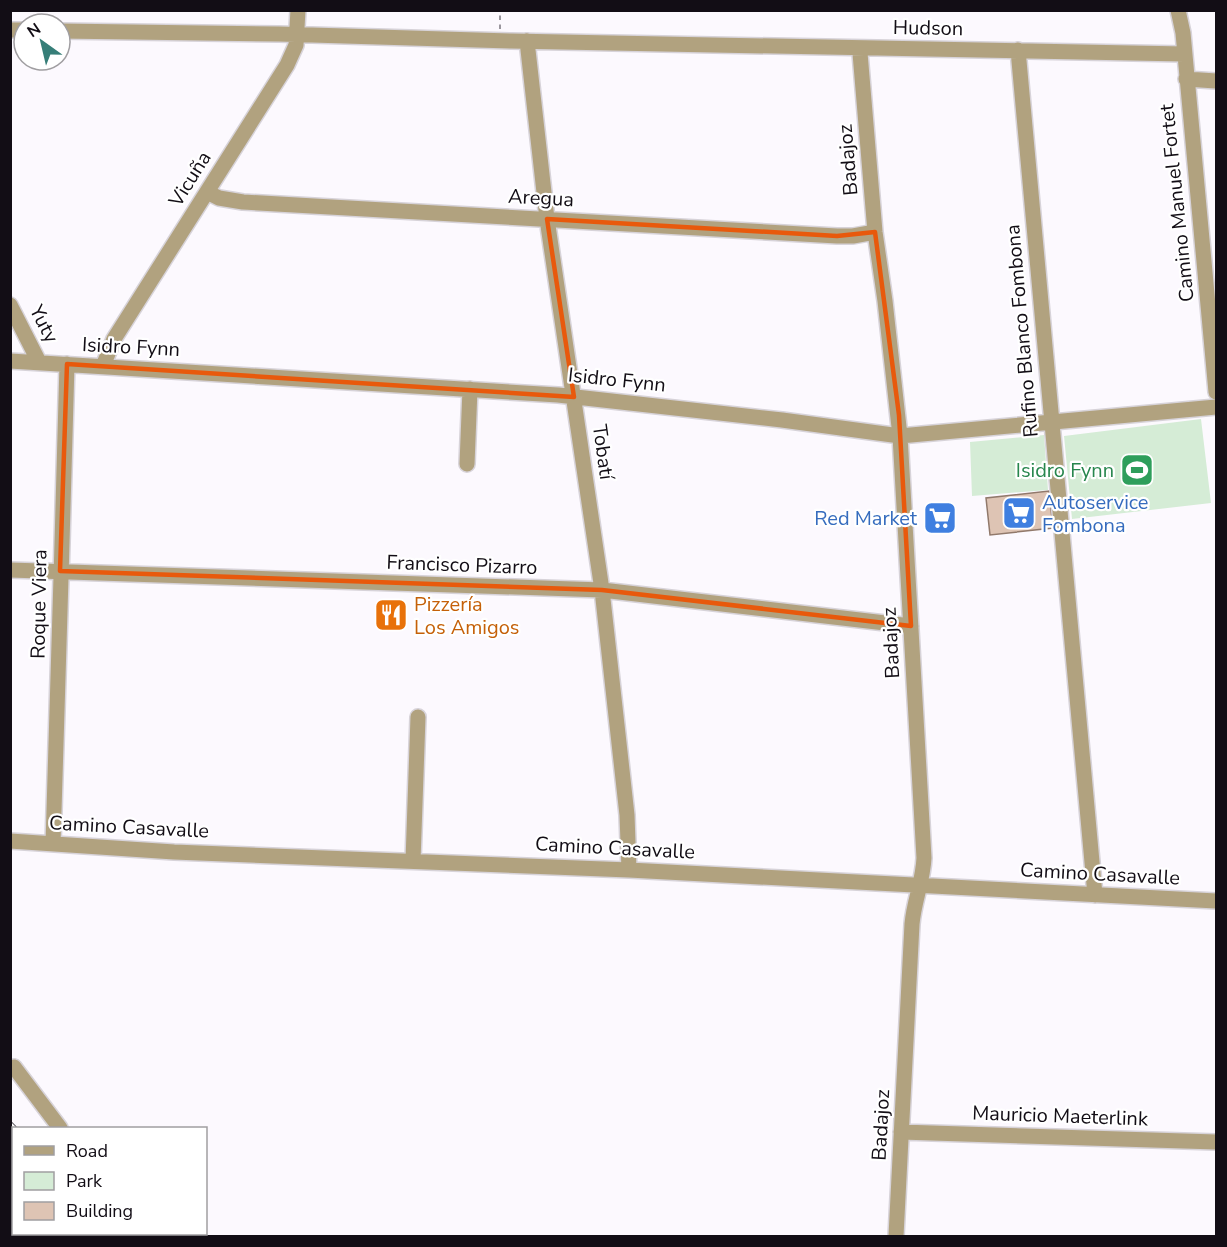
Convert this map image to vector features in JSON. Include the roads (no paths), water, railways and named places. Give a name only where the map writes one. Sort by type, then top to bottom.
[{"type":"street","name":"Vicuña","points":[[102,366],[114,339],[287,65],[296,45],[298,10]]},
{"type":"street","name":"Camino Manuel Fortet","points":[[1178,10],[1183,33],[1216,392]]},
{"type":"street","name":"Hudson","points":[[72,31],[1184,54]]},
{"type":"street","name":"Tobatí","points":[[527,41],[547,219],[602,590],[627,815],[629,870]]},
{"type":"street","name":"Badajoz","points":[[861,48],[875,232],[900,436],[924,858],[912,924],[896,1236]]},
{"type":"street","name":"Rufino Blanco Fombona","points":[[1018,50],[1095,895]]},
{"type":"street","points":[[1186,79],[1216,81]]},
{"type":"street","name":"Aregua","points":[[207,192],[219,198],[243,202],[837,236],[875,232]]},
{"type":"street","name":"Yuty","points":[[10,305],[39,362]]},
{"type":"street","name":"Isidro Fynn","points":[[10,361],[574,397],[782,420],[900,436],[1216,407]]},
{"type":"street","name":"Roque Viera","points":[[53,844],[67,364]]},
{"type":"street","points":[[467,464],[470,389]]},
{"type":"street","name":"Francisco Pizarro","points":[[10,570],[602,590],[911,626]]},
{"type":"street","points":[[413,861],[418,717]]},
{"type":"street","name":"Camino Casavalle","points":[[10,841],[174,852],[629,870],[1216,901]]},
{"type":"street","points":[[14,1067],[59,1127]]},
{"type":"street","name":"Mauricio Maeterlink","points":[[902,1132],[1216,1142]]},
{"type":"railway","points":[[10,1124],[13,1127]]},
{"type":"place","name":"Isidro Fynn","points":[[1137,470]]},
{"type":"place","name":"Autoservice Fombona","points":[[1019,513]]},
{"type":"place","name":"Red Market","points":[[940,518]]},
{"type":"place","name":"Pizzería Los Amigos","points":[[391,615]]}]
